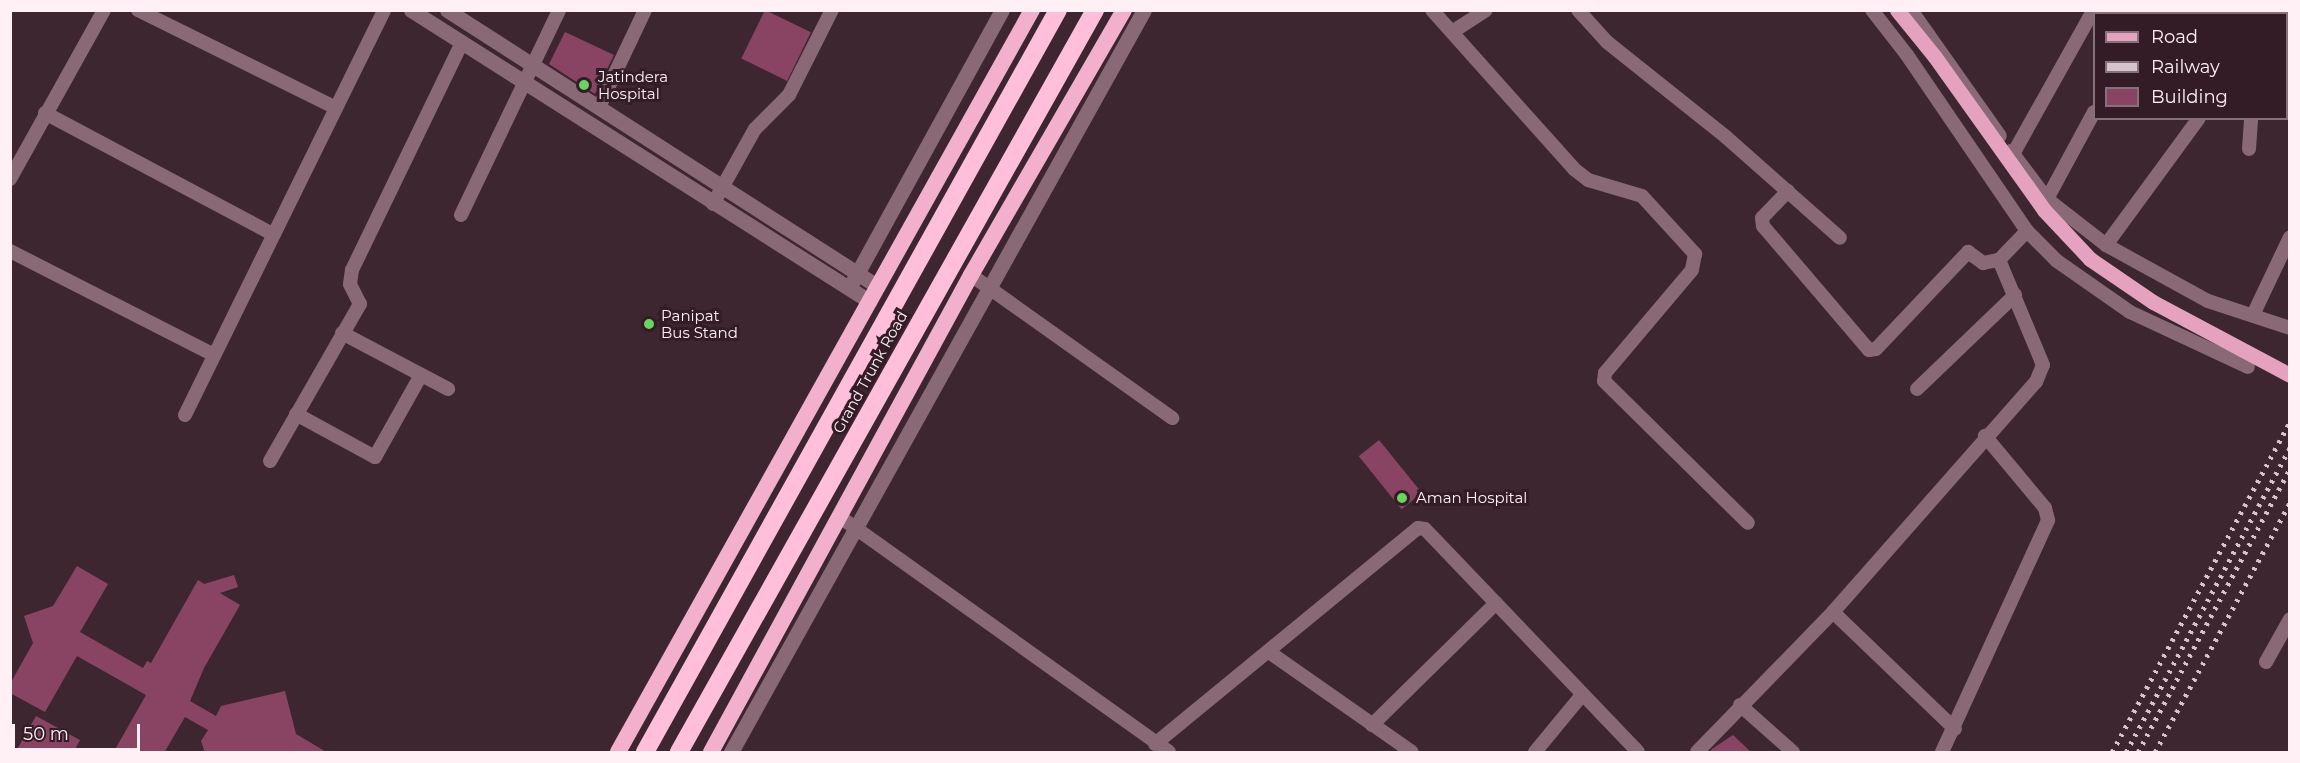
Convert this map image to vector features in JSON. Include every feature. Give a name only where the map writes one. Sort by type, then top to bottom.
[{"type":"highway","points":[[618,753],[1032,10]]},
{"type":"highway","name":"Grand Trunk Road","points":[[645,753],[1058,10]]},
{"type":"highway","name":"Grand Trunk Road","points":[[679,753],[1095,10]]},
{"type":"highway","points":[[711,753],[971,275],[1124,10]]},
{"type":"main road","points":[[1897,10],[1935,57],[2044,210],[2090,259],[2153,302],[2289,375]]},
{"type":"street","points":[[10,179],[104,10]]},
{"type":"street","points":[[138,10],[336,108]]},
{"type":"street","points":[[185,414],[384,10]]},
{"type":"street","points":[[411,10],[849,289],[873,294]]},
{"type":"street","points":[[447,10],[858,273],[873,294]]},
{"type":"street","points":[[461,215],[559,10]]},
{"type":"street","points":[[599,107],[645,10]]},
{"type":"street","points":[[713,204],[754,129],[786,99],[832,10]]},
{"type":"street","points":[[849,289],[1002,10]]},
{"type":"street","points":[[731,753],[1144,10]]},
{"type":"street","points":[[1432,10],[1574,169],[1588,180],[1642,196],[1695,254],[1692,270],[1605,373],[1604,381],[1748,523]]},
{"type":"street","points":[[1452,32],[1486,10]]},
{"type":"street","points":[[1578,10],[1607,42],[1840,238]]},
{"type":"street","points":[[1872,10],[1907,55],[2027,231],[2057,261],[2130,312],[2248,367]]},
{"type":"street","points":[[1911,10],[2047,199],[2106,245],[2208,301],[2289,328]]},
{"type":"street","points":[[2013,154],[2090,16]]},
{"type":"street","points":[[270,461],[360,304],[350,284],[352,270],[462,42]]},
{"type":"street","points":[[45,113],[274,235]]},
{"type":"street","points":[[2047,199],[2093,114]]},
{"type":"street","points":[[2106,245],[2198,120]]},
{"type":"street","points":[[2249,149],[2251,120]]},
{"type":"street","points":[[1788,192],[1762,218],[1763,226],[1869,350],[1876,349],[1968,252],[1983,263],[2000,260],[2027,231]]},
{"type":"street","points":[[2253,315],[2289,237]]},
{"type":"street","points":[[10,251],[214,355]]},
{"type":"street","points":[[1697,753],[1740,705],[1833,612],[1985,436],[2036,382],[2043,365],[2000,260]]},
{"type":"street","points":[[971,275],[991,287],[1172,418]]},
{"type":"street","points":[[1917,389],[2015,295]]},
{"type":"street","points":[[342,333],[448,389]]},
{"type":"street","points":[[296,414],[375,457],[422,375]]},
{"type":"street","points":[[1942,753],[1955,729],[2048,520],[2045,508],[1985,436]]},
{"type":"street","points":[[840,517],[1092,695],[1169,753]]},
{"type":"street","points":[[1155,744],[1418,528],[1425,529],[1638,753]]},
{"type":"street","points":[[1372,725],[1496,603]]},
{"type":"street","points":[[1833,612],[1955,729]]},
{"type":"street","points":[[2265,662],[2289,619]]},
{"type":"street","points":[[1269,652],[1412,753]]},
{"type":"street","points":[[1535,753],[1582,695]]},
{"type":"street","points":[[1740,705],[1793,753]]},
{"type":"building","points":[[765,10],[811,32],[787,81],[741,59]]},
{"type":"building","points":[[565,32],[614,55],[595,94],[549,64]]},
{"type":"building","points":[[1379,440],[1422,493],[1402,509],[1359,456]]},
{"type":"building","points":[[77,566],[108,584],[80,632],[143,668],[147,661],[151,663],[198,580],[204,584],[234,575],[238,587],[220,593],[240,605],[204,668],[190,701],[216,716],[221,706],[285,691],[296,734],[328,753],[205,753],[201,741],[208,730],[185,717],[164,753],[113,753],[146,695],[77,656],[45,712],[10,693],[10,684],[33,643],[24,616],[53,606]]},
{"type":"building","points":[[36,716],[80,740],[73,753],[15,753]]},
{"type":"building","points":[[1733,735],[1752,753],[1709,753],[1712,749]]},
{"type":"railway","points":[[2112,752],[2290,421]]},
{"type":"railway","points":[[2126,752],[2290,447]]},
{"type":"railway","points":[[2138,752],[2290,469]]},
{"type":"railway","points":[[2155,752],[2290,502]]},
{"type":"place","name":"Jatindera Hospital","points":[[584,85]]},
{"type":"place","name":"Panipat Bus Stand","points":[[649,324]]},
{"type":"place","name":"Aman Hospital","points":[[1402,498]]}]
